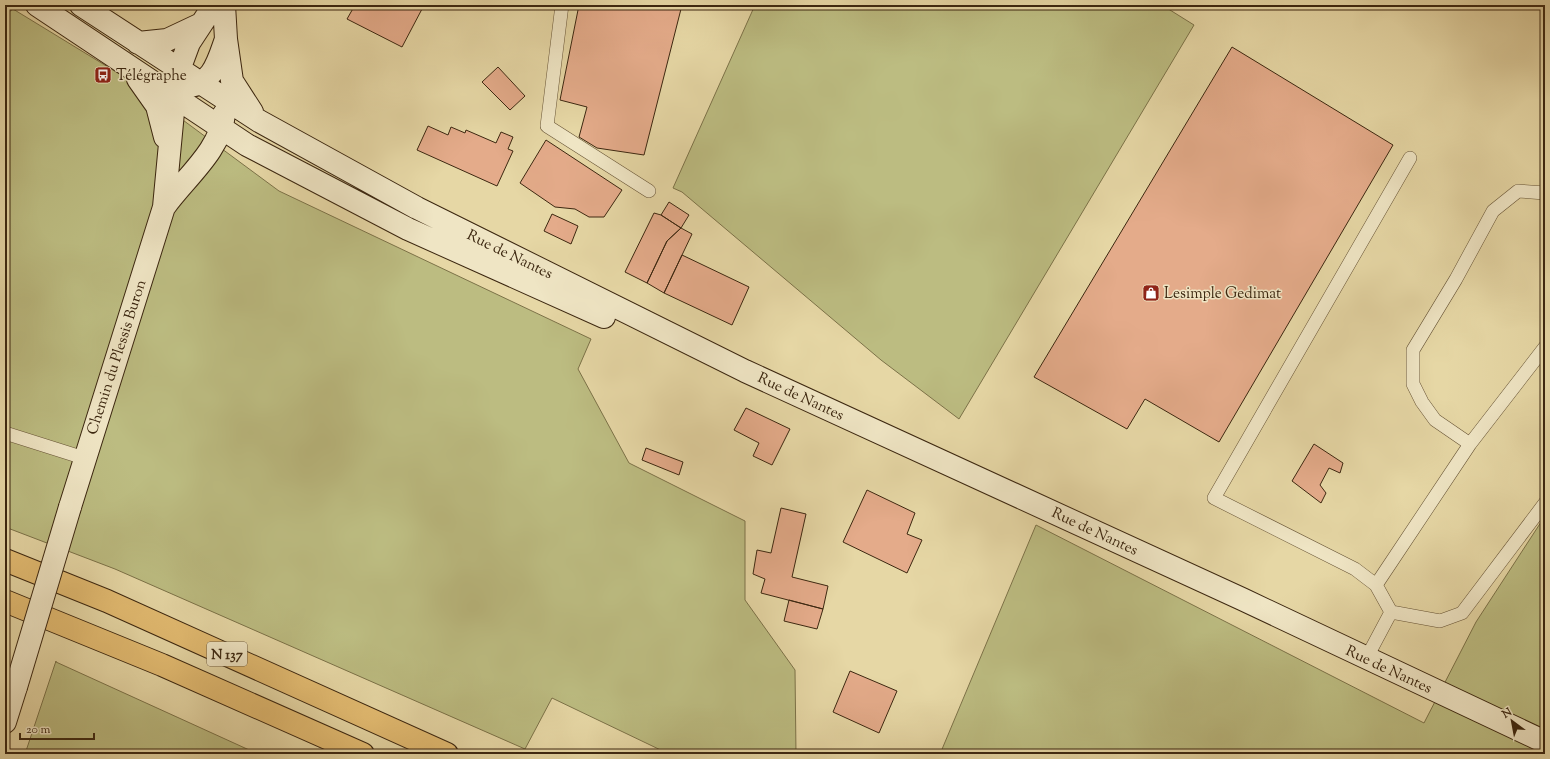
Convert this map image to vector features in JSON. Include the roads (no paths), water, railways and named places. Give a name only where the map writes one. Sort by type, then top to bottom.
[{"type":"highway","name":"N 137","points":[[5,560],[107,601],[447,754]]},
{"type":"highway","name":"N 137","points":[[5,601],[169,668],[363,754]]},
{"type":"main road","points":[[38,5],[124,63],[176,84]]},
{"type":"main road","points":[[38,5],[112,42],[176,84],[199,114],[212,110],[224,113],[327,172],[371,184]]},
{"type":"main road","points":[[65,5],[129,37],[167,40],[201,24]]},
{"type":"main road","name":"Rue de Nantes","points":[[81,5],[129,37],[176,84],[200,84],[224,113],[260,121],[371,184],[745,371],[1242,599],[1366,659],[1545,742]]},
{"type":"main road","name":"Chemin du Plessis Buron","points":[[5,722],[84,458],[164,207],[176,84],[190,43],[214,5]]},
{"type":"main road","points":[[224,5],[226,39],[232,82],[246,106],[260,121]]},
{"type":"main road","points":[[200,84],[212,72],[226,39]]},
{"type":"main road","points":[[226,39],[224,113],[247,145],[401,225],[522,280],[636,331],[745,371]]},
{"type":"main road","name":"Chemin du Plessis Buron","points":[[124,63],[144,87],[157,106],[165,131],[168,160]]},
{"type":"main road","name":"Chemin du Plessis Buron","points":[[164,207],[211,148],[224,113]]},
{"type":"main road","name":"Chemin du Plessis Buron","points":[[168,160],[185,127],[199,114]]},
{"type":"main road","name":"Chemin du Plessis Buron","points":[[190,174],[218,155],[238,146],[247,145]]},
{"type":"lane","points":[[562,5],[547,126],[649,191]]},
{"type":"lane","points":[[1391,612],[1376,585],[1355,569],[1214,498],[1410,158]]},
{"type":"lane","points":[[1470,444],[1435,420],[1422,402],[1412,384],[1413,350],[1456,279],[1493,211],[1518,191],[1545,193]]},
{"type":"lane","points":[[1376,585],[1470,444],[1545,347]]},
{"type":"lane","points":[[5,433],[84,458]]},
{"type":"lane","points":[[1391,612],[1440,621],[1462,613],[1545,503]]},
{"type":"lane","points":[[1366,659],[1391,612]]},
{"type":"place","name":"Télégraphe","points":[[103,75]]},
{"type":"place","name":"Lesimple Gedimat","points":[[1151,293]]}]
